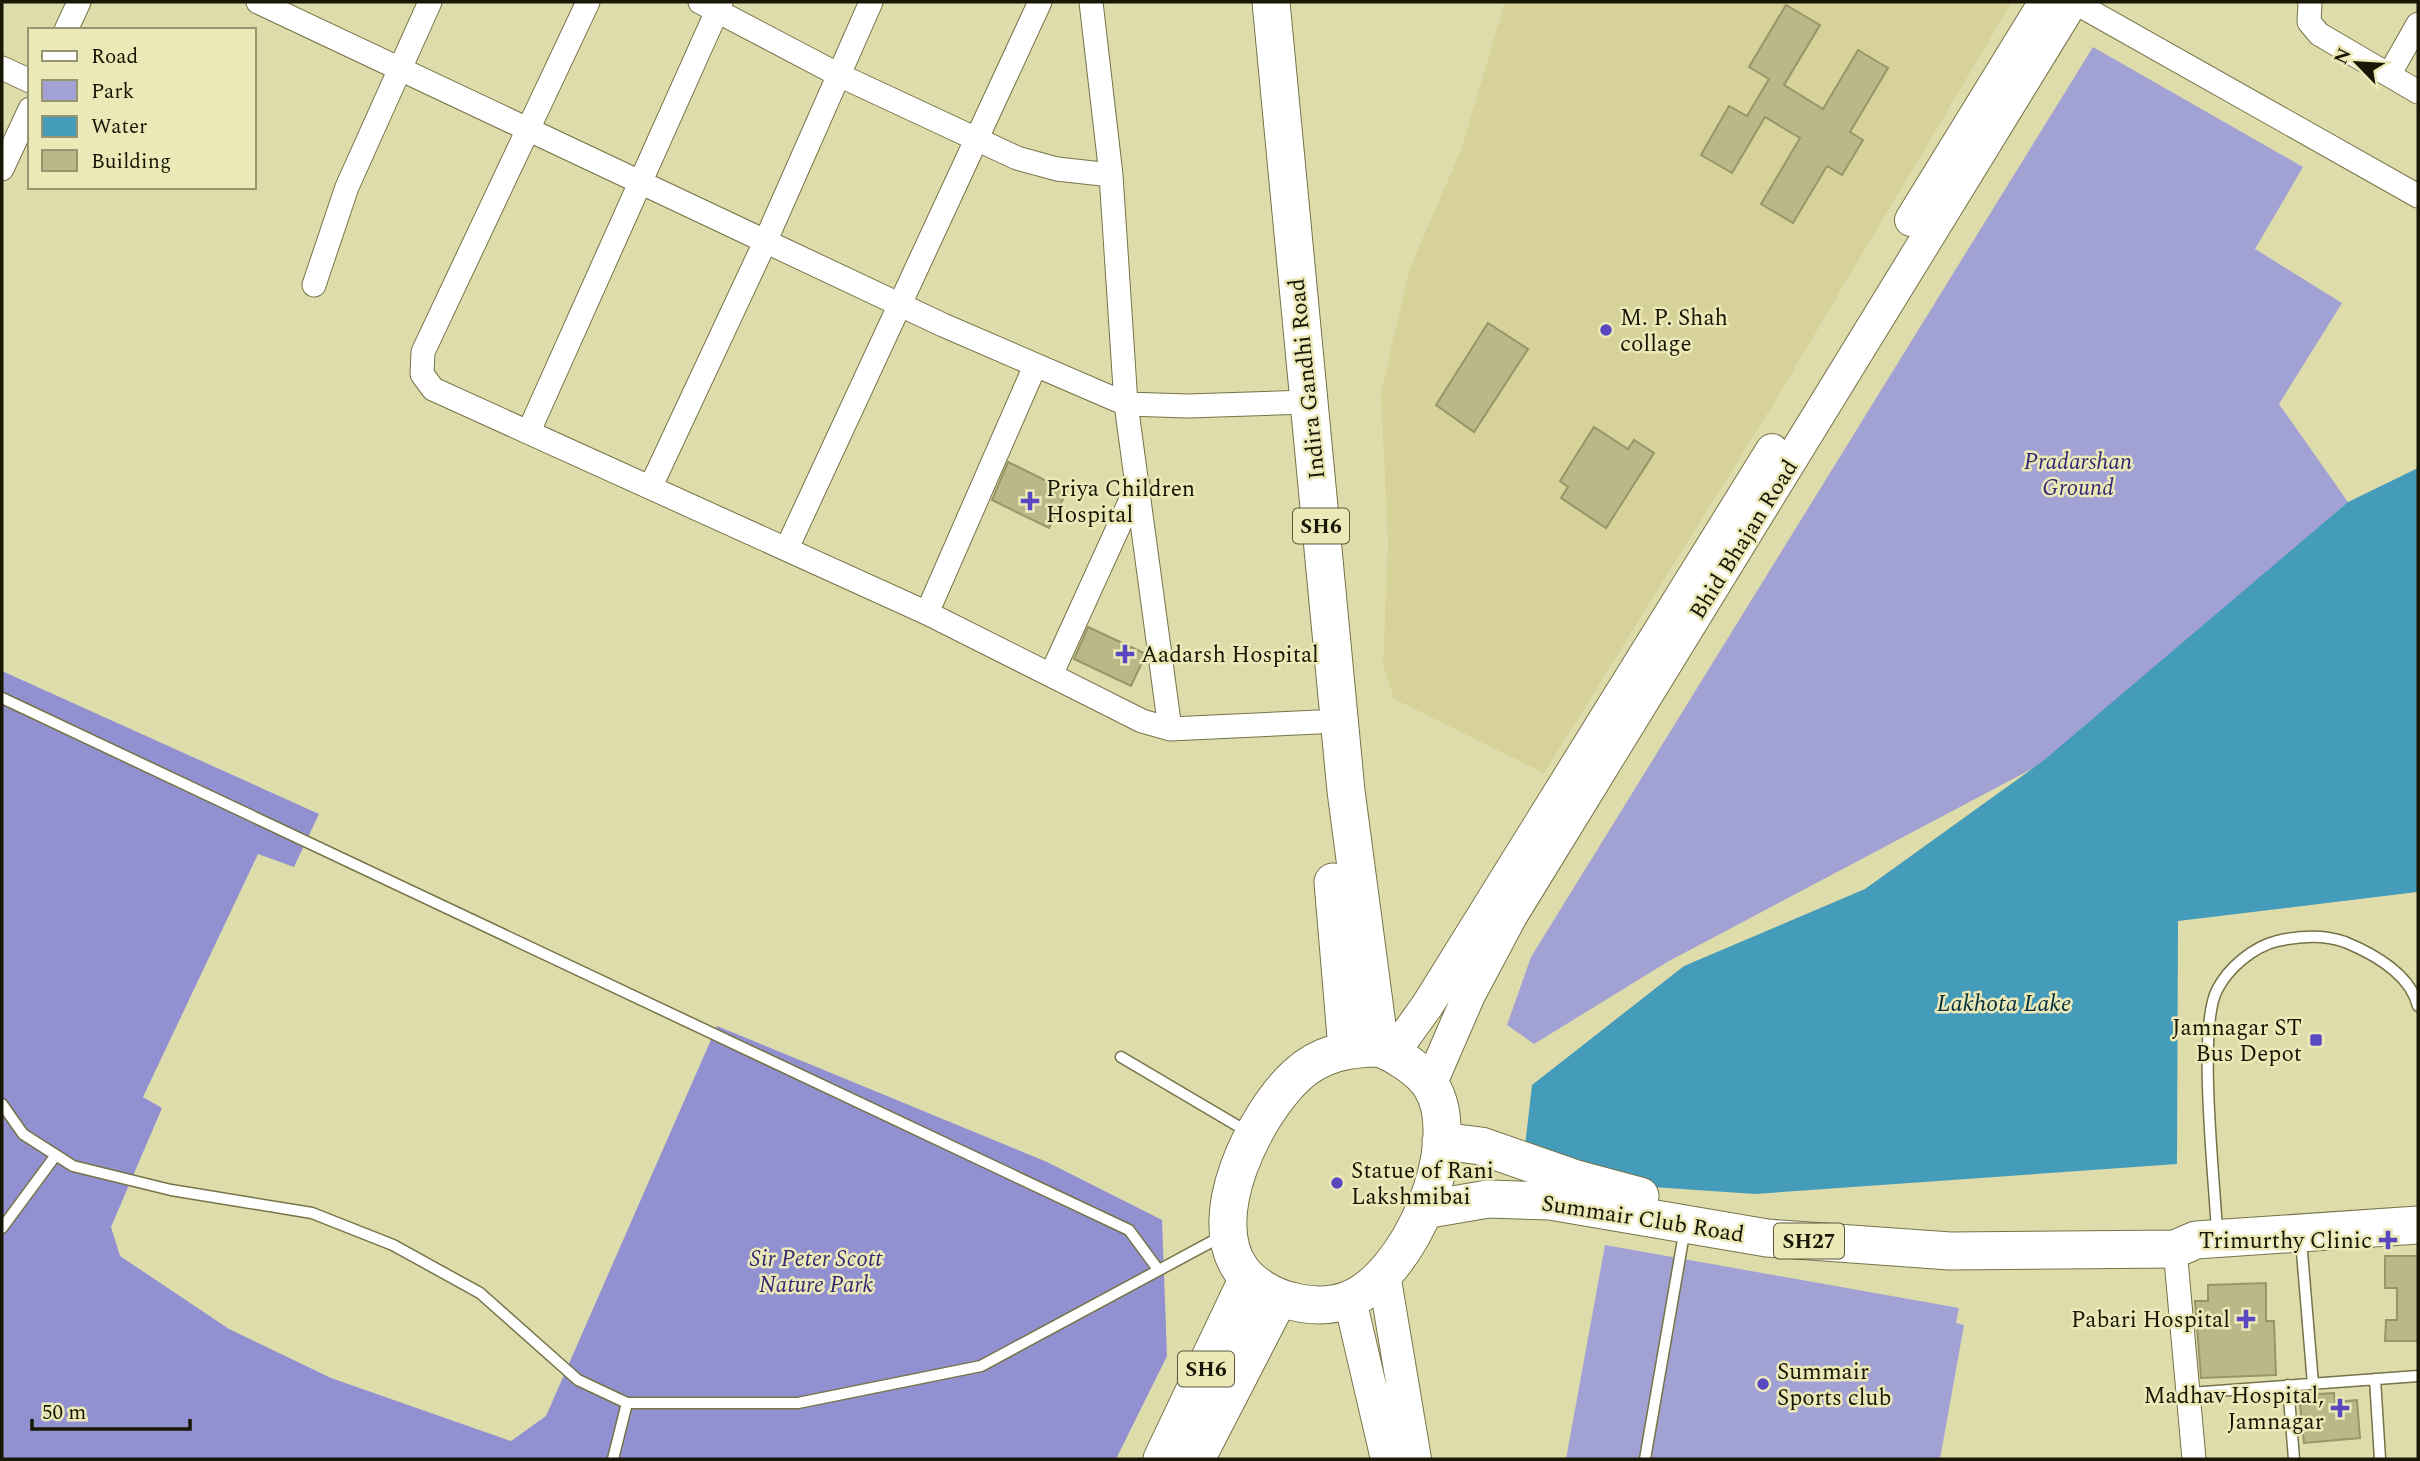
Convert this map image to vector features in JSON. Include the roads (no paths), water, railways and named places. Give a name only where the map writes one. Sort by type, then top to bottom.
[{"type":"main road","name":"Indira Gandhi Road","points":[[1246,2],[1346,791],[1373,1050]]},
{"type":"main road","name":"Indira Gandhi Road","points":[[1271,2],[1295,402],[1318,722],[1373,1050]]},
{"type":"main road","name":"Bhid Bhajan Road","points":[[1373,1050],[1427,1006],[1815,381],[2045,2]]},
{"type":"main road","name":"Bhid Bhajan Road","points":[[1430,1085],[1469,995],[1511,916],[2073,2]]},
{"type":"main road","points":[[1373,1050],[1430,1085],[1439,1108],[1441,1141],[1424,1210],[1415,1230],[1384,1274],[1350,1300],[1324,1306],[1279,1298],[1248,1278],[1231,1252],[1227,1234],[1228,1208],[1234,1183],[1254,1135],[1269,1110],[1297,1075],[1321,1059],[1373,1050]]},
{"type":"main road","name":"Summair Club Road","points":[[1441,1141],[1481,1146],[1630,1195],[1781,1216],[1939,1225],[2176,1229],[2196,1243]]},
{"type":"main road","name":"Summair Club Road","points":[[1424,1210],[1488,1199],[1550,1202],[1767,1238],[1950,1251],[2196,1243],[2418,1226]]},
{"type":"main road","points":[[1384,1274],[1415,1459]]},
{"type":"main road","name":"SH6","points":[[1163,1459],[1248,1278]]},
{"type":"main road","name":"SH6","points":[[1196,1459],[1279,1298]]},
{"type":"main road","points":[[1350,1300],[1387,1459]]},
{"type":"street","points":[[67,28],[79,2]]},
{"type":"street","points":[[258,2],[899,304],[1126,404],[1188,407],[1295,402]]},
{"type":"street","points":[[314,285],[347,187],[397,69],[430,2]]},
{"type":"street","points":[[588,2],[423,352],[422,374],[433,390],[651,486],[927,613],[1142,721],[1170,729],[1318,722]]},
{"type":"street","points":[[651,486],[766,240],[871,2]]},
{"type":"street","points":[[787,548],[1040,2]]},
{"type":"street","points":[[1091,2],[1111,176],[1126,404],[1170,729]]},
{"type":"street","points":[[2073,2],[2418,195]]},
{"type":"street","points":[[2310,2],[2309,22],[2319,34],[2418,92]]},
{"type":"street","points":[[529,431],[713,5],[839,75],[1017,159],[1057,169],[1111,176]]},
{"type":"street","points":[[2389,75],[2418,24]]},
{"type":"street","points":[[2,68],[28,80]]},
{"type":"street","points":[[2,169],[28,113]]},
{"type":"street","points":[[927,613],[1035,366]]},
{"type":"street","points":[[1051,675],[1138,483]]},
{"type":"street","points":[[2194,1459],[2190,1393],[2196,1243]]},
{"type":"lane","points":[[2,698],[1129,1230],[1157,1268]]},
{"type":"lane","points":[[2196,1243],[2207,1024],[2216,990],[2236,964],[2264,944],[2301,935],[2342,941],[2375,957],[2403,979],[2418,1006]]},
{"type":"lane","points":[[1121,1057],[1254,1135]]},
{"type":"lane","points":[[2,1104],[23,1134],[73,1166],[171,1190],[312,1213],[393,1245],[480,1293],[578,1380],[627,1403],[798,1403],[981,1366],[1104,1301],[1157,1268],[1227,1234]]},
{"type":"lane","points":[[2,1228],[56,1155]]},
{"type":"lane","points":[[1645,1459],[1685,1226]]},
{"type":"lane","points":[[2301,1233],[2312,1384]]},
{"type":"lane","points":[[2190,1393],[2418,1376]]},
{"type":"lane","points":[[2375,1379],[2380,1459]]},
{"type":"lane","points":[[2288,1385],[2294,1459]]},
{"type":"lane","points":[[613,1459],[627,1403]]},
{"type":"water","name":"Lakhota Lake","points":[[2418,468],[2417,892],[2178,921],[2177,1164],[1755,1194],[1594,1183],[1525,1146],[1532,1085],[1684,966],[1865,889],[2043,761],[2348,502]]},
{"type":"place","name":"M. P. Shah collage","points":[[1606,330]]},
{"type":"place","name":"Priya Children Hospital","points":[[1030,501]]},
{"type":"place","name":"Aadarsh Hospital","points":[[1125,654]]},
{"type":"place","name":"Jamnagar ST Bus Depot","points":[[2316,1040]]},
{"type":"place","name":"Statue of Rani Lakshmibai","points":[[1337,1183]]},
{"type":"place","name":"Trimurthy Clinic","points":[[2388,1240]]},
{"type":"place","name":"Pabari Hospital","points":[[2246,1319]]},
{"type":"place","name":"Summair Sports club","points":[[1763,1384]]},
{"type":"place","name":"Madhav Hospital, Jamnagar","points":[[2340,1408]]},
{"type":"park label","name":"Pradarshan Ground","points":[[2078,474]]},
{"type":"park label","name":"Sir Peter Scott Nature Park","points":[[816,1271]]}]
